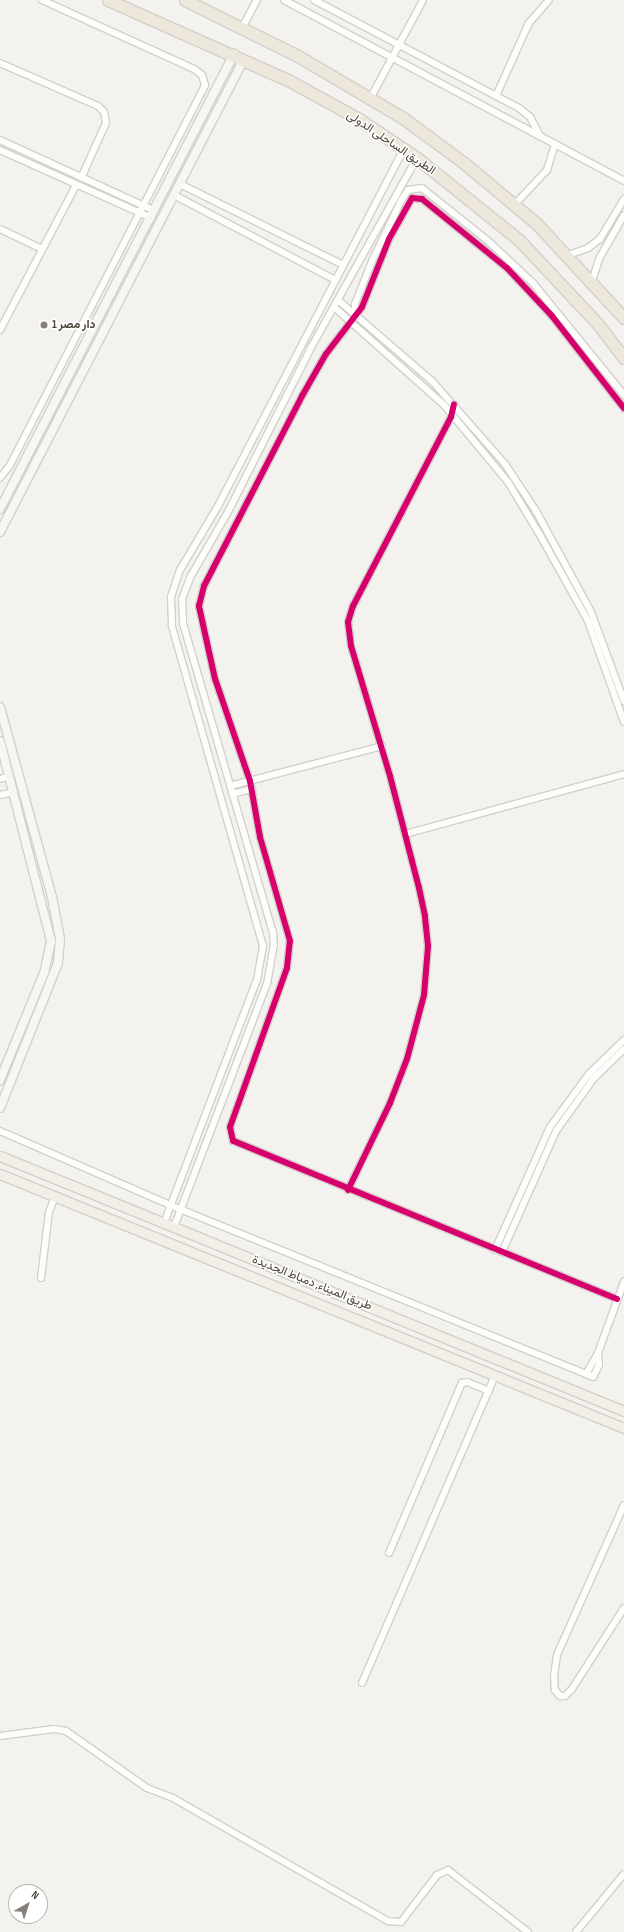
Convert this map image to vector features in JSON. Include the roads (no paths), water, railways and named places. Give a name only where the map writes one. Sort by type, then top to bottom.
[{"type":"highway","name":"الطريق الساحلى الدولى","points":[[108,0],[239,57],[341,109],[404,149],[519,240],[597,323],[624,358]]},
{"type":"highway","name":"الطريق الساحلى الدولى","points":[[185,0],[242,28],[371,97],[433,140],[515,204],[568,255],[624,318]]},
{"type":"main road","name":"طريق الميناء, دمياط الجديدة","points":[[0,1156],[624,1411]]},
{"type":"main road","name":"طريق الميناء, دمياط الجديدة","points":[[0,1174],[624,1428]]},
{"type":"main road","points":[[240,1272],[247,1265],[246,1256]]},
{"type":"main road","points":[[254,1277],[253,1269],[261,1262]]},
{"type":"street","points":[[0,478],[10,465],[203,90],[202,75],[42,0]]},
{"type":"street","points":[[242,28],[258,0]]},
{"type":"street","points":[[284,0],[393,56],[624,181]]},
{"type":"street","points":[[314,0],[524,112],[540,136]]},
{"type":"street","points":[[371,97],[423,0]]},
{"type":"street","points":[[496,96],[529,23],[549,0]]},
{"type":"street","points":[[0,532],[174,196],[239,57]]},
{"type":"street","points":[[12,508],[1,505],[153,215],[239,57]]},
{"type":"street","points":[[0,63],[98,106],[104,112],[106,123],[81,178]]},
{"type":"street","points":[[0,140],[143,206],[153,215]]},
{"type":"street","points":[[515,204],[547,170],[555,144]]},
{"type":"street","points":[[164,1223],[259,974],[263,946],[172,626],[170,597],[180,570],[218,506],[404,149]]},
{"type":"street","points":[[0,150],[139,213],[153,215]]},
{"type":"street","points":[[174,1227],[234,1073],[274,959],[272,933],[183,623],[182,599],[191,576],[236,497],[321,330],[416,158]]},
{"type":"street","points":[[180,184],[343,265]]},
{"type":"street","points":[[0,330],[76,185]]},
{"type":"street","points":[[412,188],[415,197]]},
{"type":"street","points":[[355,314],[355,304],[377,249],[402,198],[412,188]]},
{"type":"street","points":[[412,188],[426,191],[512,262],[557,311],[624,395]]},
{"type":"street","points":[[174,196],[335,280]]},
{"type":"street","points":[[415,197],[407,203],[389,239],[362,307],[350,320],[318,365],[201,596],[200,617],[215,679],[250,781],[260,837],[288,931],[290,950],[287,968],[230,1127],[231,1137],[237,1144],[617,1299]]},
{"type":"street","points":[[415,197],[422,199],[483,246],[528,289],[624,408]]},
{"type":"street","points":[[568,255],[588,248],[600,240],[624,199]]},
{"type":"street","points":[[592,281],[600,257],[623,218]]},
{"type":"street","points":[[0,230],[42,249]]},
{"type":"street","points":[[348,257],[358,263]]},
{"type":"street","points":[[338,300],[420,370],[454,404],[505,464],[547,531],[598,624],[624,701]]},
{"type":"street","points":[[334,307],[422,382],[452,414],[495,465],[540,535],[588,621],[624,722]]},
{"type":"street","points":[[311,326],[321,330]]},
{"type":"street","points":[[348,1190],[401,1075],[424,995],[427,958],[426,925],[405,834],[382,746],[351,646],[348,630],[350,614],[452,414],[454,404]]},
{"type":"street","points":[[0,708],[59,926],[60,951],[50,985],[0,1108]]},
{"type":"street","points":[[0,741],[50,932],[50,951],[44,973],[0,1080]]},
{"type":"street","points":[[230,786],[382,746]]},
{"type":"street","points":[[405,834],[624,774]]},
{"type":"street","points":[[0,779],[10,776]]},
{"type":"street","points":[[232,794],[252,789]]},
{"type":"street","points":[[0,795],[14,792]]},
{"type":"street","points":[[26,836],[35,834]]},
{"type":"street","points":[[495,1250],[550,1127],[589,1074],[624,1040]]},
{"type":"street","points":[[502,1252],[556,1131],[594,1078],[624,1049]]},
{"type":"street","points":[[0,1131],[170,1205],[586,1374],[596,1375],[598,1353]]},
{"type":"street","points":[[41,1278],[49,1212],[55,1197]]},
{"type":"street","points":[[586,1374],[598,1353],[624,1282]]},
{"type":"street","points":[[362,1683],[495,1376]]},
{"type":"street","points":[[388,1553],[461,1385],[467,1382],[489,1391]]},
{"type":"street","points":[[624,1505],[557,1655],[554,1678],[556,1690],[560,1696],[565,1696],[572,1689],[624,1608]]},
{"type":"street","points":[[0,1736],[54,1729],[66,1731],[147,1788],[173,1798],[392,1923],[404,1919],[437,1875],[448,1870],[528,1932]]},
{"type":"street","points":[[576,1932],[624,1874]]},
{"type":"place","name":"دار مصر 1","points":[[44,325]]}]
